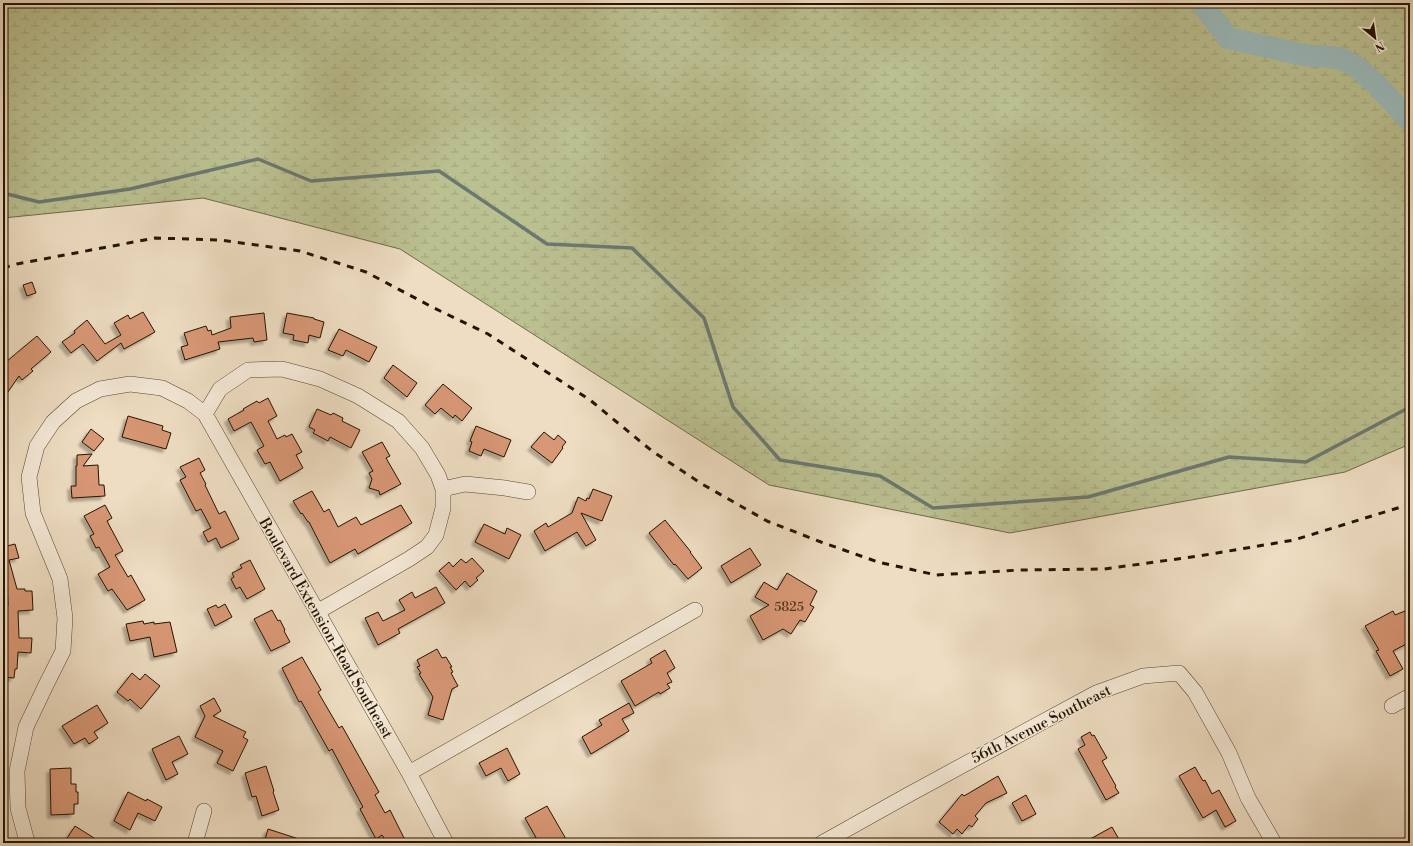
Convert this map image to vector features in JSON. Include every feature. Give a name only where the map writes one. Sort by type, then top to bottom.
[{"type":"street","points":[[28,843],[18,808],[17,771],[26,727],[63,651],[65,618],[60,579],[33,513],[30,477],[37,446],[53,422],[76,401],[100,390],[130,384],[162,388],[188,401],[205,414],[220,389],[248,370],[282,369],[320,379],[358,396],[398,421],[422,448],[438,475],[443,489],[443,508],[436,535],[427,547],[409,559],[317,612]]},
{"type":"street","name":"Boulevard Extension-Road Southeast","points":[[205,414],[409,773],[446,843]]},
{"type":"street","points":[[443,489],[465,484],[528,492]]},
{"type":"street","points":[[409,773],[696,610]]},
{"type":"street","name":"56th Avenue Southeast","points":[[822,843],[1096,693],[1143,676],[1179,673],[1195,692],[1226,747],[1248,798],[1274,843]]},
{"type":"street","points":[[1392,706],[1410,696]]},
{"type":"street","points":[[195,843],[204,811]]},
{"type":"green space","points":[[3,3],[1410,3],[1410,444],[1345,472],[1010,533],[769,485],[400,249],[203,198],[3,218]]},
{"type":"building","points":[[32,282],[36,293],[27,296],[23,285]]},
{"type":"building","points":[[143,312],[155,332],[124,349],[121,343],[97,361],[83,344],[71,353],[62,342],[75,333],[74,331],[87,320],[105,344],[121,335],[114,323],[128,315],[130,319]]},
{"type":"building","points":[[264,313],[267,340],[254,342],[253,338],[218,342],[220,349],[185,360],[181,347],[188,345],[184,333],[206,326],[208,331],[211,330],[212,335],[231,328],[230,317]]},
{"type":"building","points":[[287,313],[314,318],[324,322],[320,338],[309,335],[308,343],[293,340],[294,335],[283,333]]},
{"type":"building","points":[[339,329],[377,347],[369,362],[346,350],[343,356],[328,350]]},
{"type":"building","points":[[37,336],[51,352],[31,369],[33,371],[22,380],[19,376],[3,399],[3,362],[6,362]]},
{"type":"building","points":[[393,365],[417,383],[407,397],[384,378]]},
{"type":"building","points":[[443,384],[472,408],[462,421],[455,415],[453,418],[441,408],[435,414],[425,405]]},
{"type":"building","points":[[268,398],[277,416],[268,421],[277,439],[285,435],[286,437],[292,434],[302,452],[296,455],[303,468],[280,481],[270,462],[265,464],[257,450],[264,446],[251,422],[234,431],[228,419],[257,401],[259,403]]},
{"type":"building","points":[[317,409],[331,415],[333,413],[343,418],[342,421],[360,430],[351,448],[330,437],[328,441],[313,433],[315,430],[309,427]]},
{"type":"building","points":[[128,416],[163,426],[162,430],[171,433],[166,449],[122,437]]},
{"type":"building","points":[[476,426],[511,440],[504,457],[484,449],[481,456],[469,451],[472,442],[470,441]]},
{"type":"building","points":[[91,429],[104,439],[94,451],[82,442]]},
{"type":"building","points":[[544,432],[554,440],[558,435],[566,442],[552,463],[531,447]]},
{"type":"building","points":[[382,442],[390,456],[386,458],[401,484],[380,495],[379,491],[369,488],[372,479],[369,473],[373,471],[362,452]]},
{"type":"building","points":[[92,454],[83,466],[98,465],[99,485],[104,485],[105,496],[72,498],[71,486],[76,486],[77,455]]},
{"type":"building","points":[[199,458],[205,470],[200,473],[219,514],[225,511],[239,539],[221,548],[216,538],[208,542],[203,532],[211,528],[201,509],[196,511],[180,480],[186,477],[180,467]]},
{"type":"building","points":[[593,489],[612,496],[602,521],[581,513],[596,540],[586,546],[577,532],[545,551],[534,531],[546,523],[548,527],[572,513],[578,497],[586,501],[587,498],[589,499]]},
{"type":"building","points":[[312,491],[324,512],[329,509],[338,527],[356,517],[361,525],[401,505],[412,523],[358,554],[355,549],[330,563],[309,522],[302,513],[301,514],[293,501]]},
{"type":"building","points":[[105,505],[112,518],[107,521],[123,551],[115,555],[128,577],[131,575],[145,600],[127,610],[112,589],[108,591],[98,574],[110,567],[99,547],[96,548],[90,536],[94,534],[84,516]]},
{"type":"building","points":[[665,520],[702,568],[688,579],[675,564],[674,565],[649,533]]},
{"type":"building","points":[[484,524],[505,534],[507,528],[521,535],[509,559],[475,542]]},
{"type":"building","points":[[15,544],[19,558],[9,560],[17,589],[32,591],[33,610],[18,611],[19,638],[32,638],[31,653],[18,652],[17,669],[15,669],[14,678],[3,677],[3,637],[5,637],[3,606],[8,606],[7,584],[3,585],[3,547]]},
{"type":"building","points":[[750,548],[761,565],[731,583],[721,566]]},
{"type":"building","points":[[472,558],[484,571],[476,578],[478,580],[470,587],[465,581],[456,590],[439,571],[449,562],[453,567],[461,559],[466,563]]},
{"type":"building","points":[[250,560],[265,589],[247,599],[240,587],[236,589],[231,579],[234,577],[232,573],[242,568],[240,565]]},
{"type":"building","points":[[787,573],[817,591],[810,605],[814,607],[805,622],[800,620],[791,634],[783,629],[763,640],[750,616],[769,605],[755,597],[764,582],[777,590]]},
{"type":"building","points":[[436,587],[445,603],[398,629],[400,633],[378,645],[365,618],[378,612],[383,621],[405,610],[399,600],[412,592],[415,598]]},
{"type":"building","points":[[225,604],[232,617],[215,626],[207,609],[216,605],[218,608]]},
{"type":"building","points":[[1410,609],[1410,642],[1393,651],[1403,669],[1390,676],[1376,651],[1379,650],[1365,626],[1393,611],[1395,615]]},
{"type":"building","points":[[272,610],[278,621],[280,620],[290,642],[271,651],[254,619]]},
{"type":"building","points":[[143,621],[144,624],[154,622],[154,624],[170,622],[177,652],[154,657],[150,637],[130,641],[126,624]]},
{"type":"building","points":[[437,649],[442,658],[446,657],[452,667],[450,667],[453,672],[451,673],[458,686],[452,689],[443,720],[428,715],[433,697],[419,674],[421,673],[417,667],[420,666],[417,660]]},
{"type":"building","points":[[665,650],[675,668],[667,673],[672,682],[667,684],[670,688],[660,694],[659,692],[635,706],[621,681],[652,663],[650,659]]},
{"type":"building","points":[[302,657],[321,690],[318,692],[339,728],[342,726],[379,792],[375,795],[385,813],[390,810],[405,840],[400,843],[387,843],[382,835],[376,839],[360,809],[363,807],[332,749],[329,751],[301,701],[299,702],[282,668]]},
{"type":"building","points":[[132,673],[140,680],[145,674],[160,686],[141,709],[130,699],[128,701],[117,692]]},
{"type":"building","points":[[214,698],[221,711],[213,716],[246,732],[243,737],[248,740],[233,771],[217,763],[223,751],[195,737],[205,716],[200,706]]},
{"type":"building","points":[[629,703],[634,713],[622,719],[629,731],[591,754],[582,737],[602,725],[599,720]]},
{"type":"building","points":[[97,705],[108,723],[94,732],[98,738],[89,744],[85,738],[74,744],[62,726]]},
{"type":"building","points":[[1090,732],[1092,736],[1094,735],[1107,758],[1102,761],[1119,793],[1106,800],[1078,749],[1085,745],[1081,737]]},
{"type":"building","points":[[179,736],[188,754],[172,762],[178,774],[166,780],[152,749]]},
{"type":"building","points":[[507,748],[520,774],[508,781],[501,768],[486,776],[479,763]]},
{"type":"building","points":[[266,766],[279,810],[262,816],[256,796],[252,797],[245,773]]},
{"type":"building","points":[[1195,767],[1203,781],[1205,780],[1212,794],[1219,790],[1236,821],[1225,827],[1216,810],[1203,818],[1179,776]]},
{"type":"building","points":[[71,768],[71,784],[76,784],[76,792],[78,792],[78,804],[74,804],[74,814],[51,815],[50,769]]},
{"type":"building","points":[[998,776],[1007,793],[986,803],[975,816],[978,819],[972,827],[969,825],[962,834],[957,829],[953,834],[939,822],[962,794],[964,796]]},
{"type":"building","points":[[128,792],[146,801],[147,799],[162,807],[155,821],[138,813],[130,830],[114,821]]},
{"type":"building","points":[[1026,795],[1036,814],[1022,821],[1012,803]]},
{"type":"building","points":[[547,806],[566,839],[559,843],[539,843],[525,818]]},
{"type":"building","points":[[75,826],[102,843],[64,843]]},
{"type":"building","points":[[1112,827],[1121,843],[1083,843]]},
{"type":"building","points":[[268,829],[305,841],[304,843],[264,843]]},
{"type":"waterway","points":[[1201,3],[1228,38],[1304,55],[1340,58],[1357,67],[1378,86],[1410,121]]},
{"type":"waterway","points":[[3,193],[39,202],[130,189],[258,159],[311,181],[439,171],[547,244],[632,248],[704,318],[733,407],[780,460],[880,476],[933,508],[1088,497],[1229,457],[1306,462],[1410,407]]},
{"type":"railway","points":[[3,268],[17,264],[155,238],[220,240],[300,251],[366,272],[434,308],[488,334],[590,400],[652,451],[702,484],[767,521],[878,562],[936,575],[1020,570],[1104,569],[1199,556],[1294,540],[1410,503]]}]
